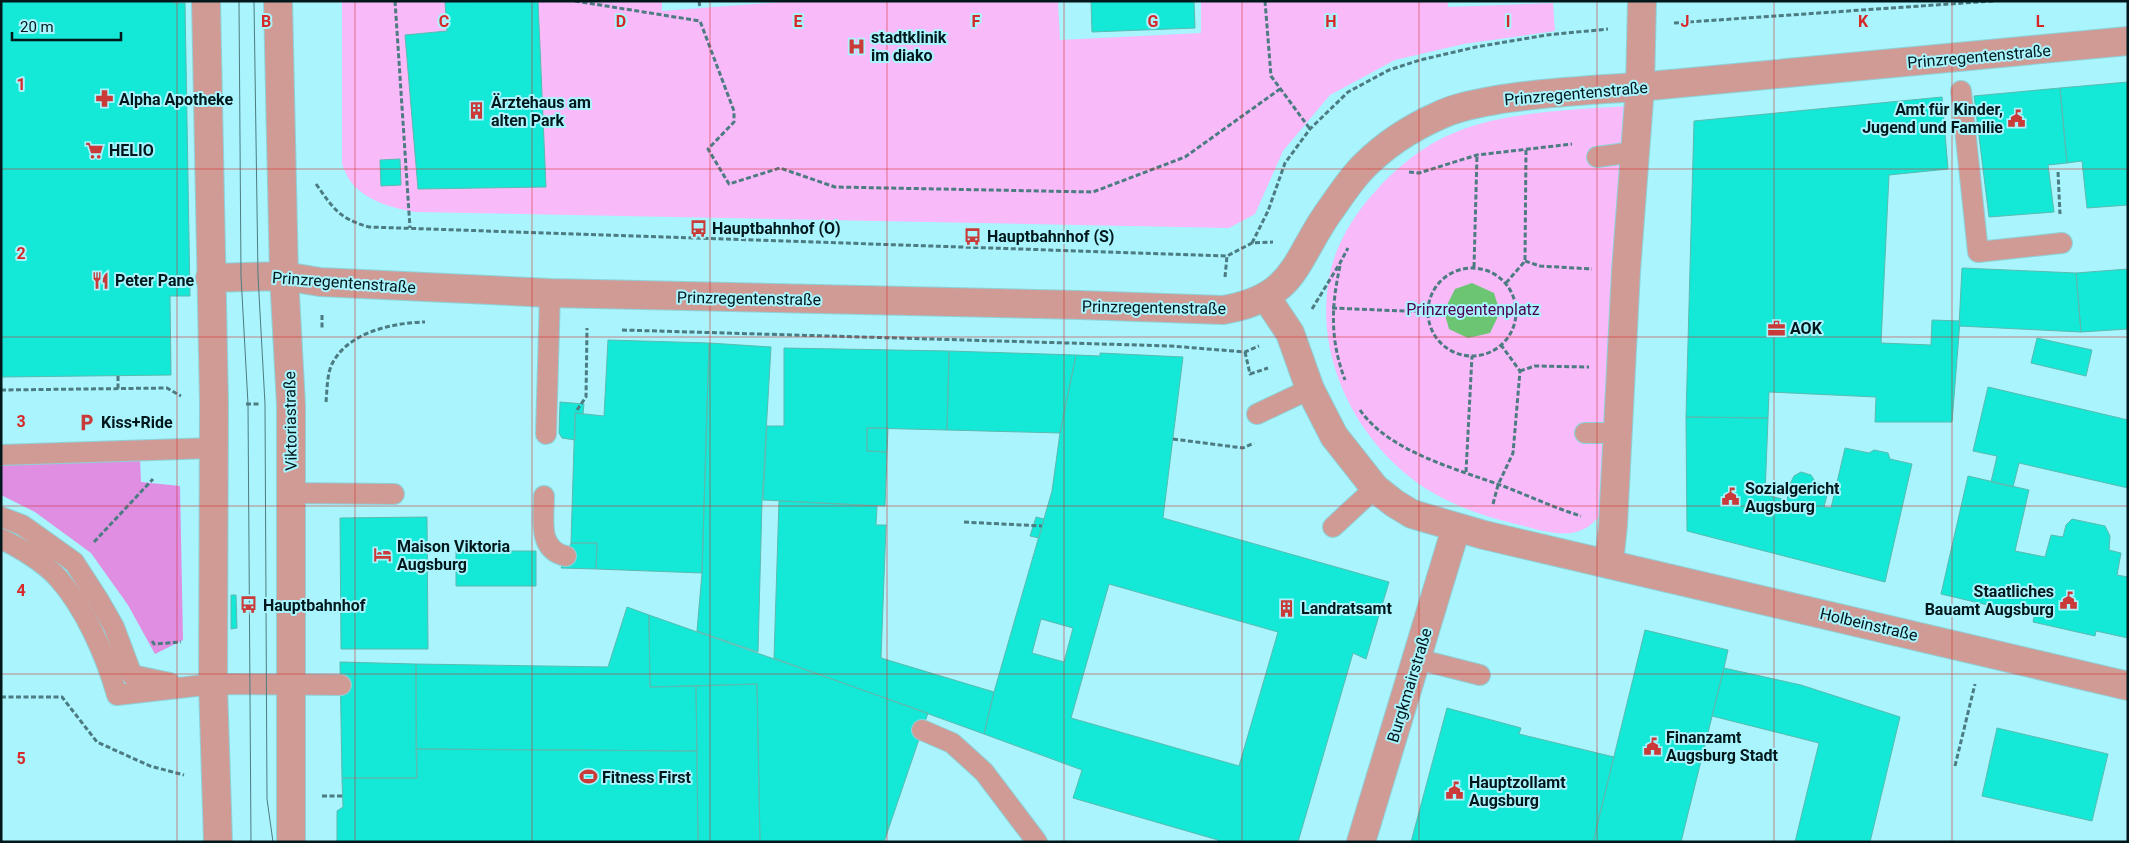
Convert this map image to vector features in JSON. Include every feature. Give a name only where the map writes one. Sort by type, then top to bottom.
[{"type":"street","points":[[206,1],[213,448],[201,685],[218,842]]},
{"type":"street","name":"Viktoriastraße","points":[[278,1],[284,276],[291,405],[291,842]]},
{"type":"street","points":[[1266,297],[1290,332],[1310,389],[1334,436],[1376,488],[1394,503],[1412,514],[1456,528],[1609,563],[1613,525],[1626,271],[1640,87],[1643,26],[1642,1]]},
{"type":"street","name":"Prinzregentenstraße","points":[[210,278],[284,276],[320,282],[550,293],[1010,303],[1223,310],[1236,308],[1266,297],[1278,289],[1294,271],[1331,208],[1363,167],[1412,130],[1439,115],[1466,106],[1534,94],[1640,87],[2128,41]]},
{"type":"street","name":"Burgkmairstraße","points":[[1361,842],[1456,528]]},
{"type":"street","name":"Holbeinstraße","points":[[1609,563],[2128,686]]},
{"type":"lane","points":[[1961,91],[1978,252],[2062,243]]},
{"type":"lane","points":[[1596,157],[1634,152]]},
{"type":"lane","points":[[546,434],[550,293]]},
{"type":"lane","points":[[1258,414],[1310,389]]},
{"type":"lane","points":[[1585,433],[1618,433]]},
{"type":"lane","points":[[1,455],[213,448]]},
{"type":"lane","points":[[1333,527],[1376,488]]},
{"type":"lane","points":[[290,493],[394,494]]},
{"type":"lane","points":[[544,496],[544,538],[548,547],[566,556]]},
{"type":"lane","points":[[1,517],[22,525],[74,562],[114,627],[132,675],[201,685]]},
{"type":"lane","points":[[1,539],[34,559],[58,577],[83,614],[110,673],[117,695],[201,685],[341,685]]},
{"type":"lane","points":[[1417,659],[1480,674]]},
{"type":"lane","points":[[922,730],[952,743],[984,772],[1037,842]]},
{"type":"path","points":[[395,1],[410,228]]},
{"type":"path","points":[[575,1],[700,20],[734,111],[734,122],[708,149],[729,184],[780,168],[835,187],[1093,192],[1185,157],[1280,89]]},
{"type":"path","points":[[699,1],[700,8]]},
{"type":"path","points":[[1265,1],[1271,76],[1310,129]]},
{"type":"path","points":[[1406,172],[1419,173],[1477,155],[1580,144]]},
{"type":"path","points":[[1506,283],[1525,261],[1526,149]]},
{"type":"path","points":[[1474,267],[1477,155]]},
{"type":"path","points":[[2058,172],[2062,243]]},
{"type":"path","points":[[314,181],[334,210],[350,222],[369,227],[1227,256],[1252,243]]},
{"type":"path","points":[[1525,261],[1540,266],[1592,268],[1591,277]]},
{"type":"path","points":[[1340,263],[1332,308],[1334,342],[1345,382]]},
{"type":"path","points":[[1474,267],[1497,275],[1506,283],[1514,295],[1516,315],[1510,335],[1501,345],[1488,353],[1472,356],[1458,354],[1446,348],[1436,338],[1429,326],[1427,312],[1429,297],[1436,284],[1446,274],[1474,267]]},
{"type":"path","points":[[1332,308],[1427,312]]},
{"type":"path","points":[[325,405],[331,366],[342,349],[356,337],[383,328],[432,322]]},
{"type":"path","points":[[549,326],[596,329]]},
{"type":"path","points":[[575,413],[586,397],[587,328]]},
{"type":"path","points":[[616,330],[692,334],[1171,346],[1245,352]]},
{"type":"path","points":[[1498,484],[1513,453],[1520,371],[1501,345]]},
{"type":"path","points":[[1466,472],[1472,356]]},
{"type":"path","points":[[1520,371],[1535,366],[1589,368],[1589,358]]},
{"type":"path","points":[[118,376],[118,389]]},
{"type":"path","points":[[1,390],[167,388],[184,398]]},
{"type":"path","points":[[1356,403],[1369,423],[1402,445],[1442,464],[1574,514],[1613,525]]},
{"type":"path","points":[[1173,439],[1226,446]]},
{"type":"path","points":[[74,562],[149,483],[187,449]]},
{"type":"path","points":[[964,522],[1042,526]]},
{"type":"path","points":[[1955,766],[1982,651]]},
{"type":"path","points":[[1,696],[62,697],[97,742],[150,766],[191,777]]},
{"type":"path","points":[[322,796],[342,796]]},
{"type":"green space","points":[[342,1],[662,1],[662,11],[794,1],[1058,1],[1060,40],[1201,33],[1201,1],[1448,1],[1448,7],[1553,3],[1555,31],[1464,44],[1395,60],[1330,95],[1283,151],[1255,214],[1229,228],[415,212],[380,203],[364,194],[351,182],[342,164]]},
{"type":"green space","name":"Prinzregentenplatz","points":[[1630,106],[1603,513],[1584,529],[1576,532],[1558,533],[1501,520],[1456,505],[1425,488],[1400,469],[1378,446],[1359,421],[1344,393],[1333,363],[1327,332],[1326,301],[1331,269],[1337,250],[1346,232],[1371,196],[1402,165],[1435,142],[1456,132],[1504,118],[1556,111]]},
{"type":"shaded area","points":[[1472,283],[1494,293],[1500,312],[1490,333],[1468,338],[1449,329],[1444,311],[1455,289]]},
{"type":"shaded area","points":[[140,459],[141,482],[180,486],[183,640],[155,654],[128,605],[91,553],[35,512],[1,495],[1,460]]},
{"type":"building","name":"HELIO","points":[[1,1],[173,1],[173,3],[185,3],[190,296],[170,296],[171,375],[1,377]]},
{"type":"building","name":"Ärztehaus am alten Park","points":[[538,1],[546,187],[418,189],[405,35],[447,31],[445,2]]},
{"type":"building","points":[[1091,1],[1194,1],[1195,28],[1092,32]]},
{"type":"building","points":[[2128,82],[2128,205],[2087,208],[2082,161],[2067,163],[2060,88]]},
{"type":"building","points":[[2060,88],[2067,163],[2048,165],[2054,212],[1989,217],[1974,96]]},
{"type":"building","points":[[1942,97],[1948,169],[1889,175],[1881,343],[1931,345],[1932,320],[1960,321],[1952,422],[1875,422],[1876,397],[1769,392],[1768,418],[1686,417],[1694,121]]},
{"type":"building","points":[[400,159],[401,185],[381,186],[380,160]]},
{"type":"building","points":[[1962,268],[2076,273],[2081,332],[1959,326]]},
{"type":"building","points":[[2128,269],[2128,329],[2081,332],[2076,273]]},
{"type":"building","points":[[2037,338],[2092,350],[2086,376],[2031,363]]},
{"type":"building","points":[[608,340],[709,343],[702,573],[596,569],[597,543],[571,543],[575,413],[604,416]]},
{"type":"building","points":[[709,343],[771,347],[762,502],[758,652],[697,631],[702,573]]},
{"type":"building","points":[[784,348],[949,351],[947,430],[867,428],[867,451],[887,452],[885,506],[763,500],[767,426],[784,426]]},
{"type":"building","points":[[949,351],[1076,355],[1060,433],[947,430]]},
{"type":"building","name":"Landratsamt","points":[[1100,353],[1183,357],[1163,518],[1389,582],[1366,659],[1353,653],[1298,842],[1217,842],[1218,840],[1073,798],[1082,770],[984,734],[994,692],[1052,491],[1060,433],[1076,355],[1100,356]],"holes":[[[1109,584],[1278,632],[1239,766],[1071,718]]]},
{"type":"building","points":[[1988,387],[2128,420],[2128,488],[2019,463],[2013,487],[1991,482],[1997,456],[1973,451]]},
{"type":"building","points":[[560,402],[584,404],[583,414],[575,413],[575,440],[562,438],[559,433]]},
{"type":"building","name":"Sozialgericht Augsburg","points":[[1686,417],[1768,418],[1765,495],[1787,500],[1794,476],[1801,472],[1811,475],[1816,483],[1829,487],[1824,507],[1831,508],[1845,448],[1869,453],[1874,450],[1888,453],[1890,459],[1912,464],[1885,582],[1687,531]]},
{"type":"building","points":[[867,428],[888,428],[887,452],[867,451]]},
{"type":"building","points":[[1968,476],[2029,490],[2015,551],[2045,557],[2051,535],[2063,537],[2066,525],[2072,519],[2105,526],[2110,536],[2109,550],[2121,553],[2117,575],[2128,577],[2128,638],[2096,631],[2095,636],[2033,622],[2034,616],[1941,594]]},
{"type":"building","points":[[779,501],[877,506],[876,525],[886,525],[881,658],[994,692],[984,734],[774,658]]},
{"type":"building","name":"Maison Viktoria Augsburg","points":[[427,517],[428,649],[341,649],[340,518]]},
{"type":"building","points":[[1036,517],[1044,519],[1039,538],[1030,536]]},
{"type":"building","points":[[571,543],[597,543],[596,569],[561,568]]},
{"type":"building","points":[[456,551],[536,551],[536,586],[456,586]]},
{"type":"building","points":[[231,595],[236,595],[237,628],[231,629]]},
{"type":"building","points":[[627,607],[649,615],[650,687],[696,686],[697,751],[416,749],[416,664],[608,667]]},
{"type":"building","points":[[649,615],[928,713],[884,842],[760,842],[757,684],[650,687]]},
{"type":"building","points":[[1041,619],[1073,628],[1064,662],[1032,653]]},
{"type":"building","points":[[1645,630],[1728,650],[1724,668],[1681,842],[1593,842]]},
{"type":"building","points":[[340,662],[416,664],[417,778],[342,778]]},
{"type":"building","points":[[1724,668],[1801,685],[1900,717],[1870,842],[1795,842],[1819,743],[1712,716]]},
{"type":"building","points":[[757,684],[760,842],[698,842],[696,686]]},
{"type":"building","points":[[1447,708],[1521,728],[1519,734],[1614,757],[1593,842],[1411,842]]},
{"type":"building","points":[[1997,728],[2108,754],[2092,821],[1982,796]]},
{"type":"building","points":[[416,749],[697,751],[698,842],[337,842],[337,811],[343,807],[342,778],[417,778]]},
{"type":"tram line","points":[[239,1],[241,276],[248,404],[251,842]]},
{"type":"tram line","points":[[254,1],[258,276],[265,404],[267,799],[273,842]]},
{"type":"place","name":"stadtklinik im diako","points":[[857,46]]},
{"type":"place","name":"Alpha Apotheke","points":[[105,99]]},
{"type":"place","name":"Ärztehaus am alten Park","points":[[477,111]]},
{"type":"place","name":"Amt für Kinder, Jugend und Familie","points":[[2017,118]]},
{"type":"place","name":"HELIO","points":[[95,150]]},
{"type":"place","name":"Hauptbahnhof (O)","points":[[698,228]]},
{"type":"place","name":"Hauptbahnhof (S)","points":[[973,236]]},
{"type":"place","name":"Peter Pane","points":[[101,280]]},
{"type":"place","name":"AOK","points":[[1776,328]]},
{"type":"place","name":"Kiss+Ride","points":[[87,422]]},
{"type":"place","name":"Sozialgericht Augsburg","points":[[1731,497]]},
{"type":"place","name":"Maison Viktoria Augsburg","points":[[383,555]]},
{"type":"place","name":"Staatliches Bauamt Augsburg","points":[[2068,600]]},
{"type":"place","name":"Hauptbahnhof","points":[[249,605]]},
{"type":"place","name":"Landratsamt","points":[[1287,608]]},
{"type":"place","name":"Finanzamt Augsburg Stadt","points":[[1652,746]]},
{"type":"place","name":"Fitness First","points":[[588,777]]},
{"type":"place","name":"Hauptzollamt Augsburg","points":[[1455,791]]}]
